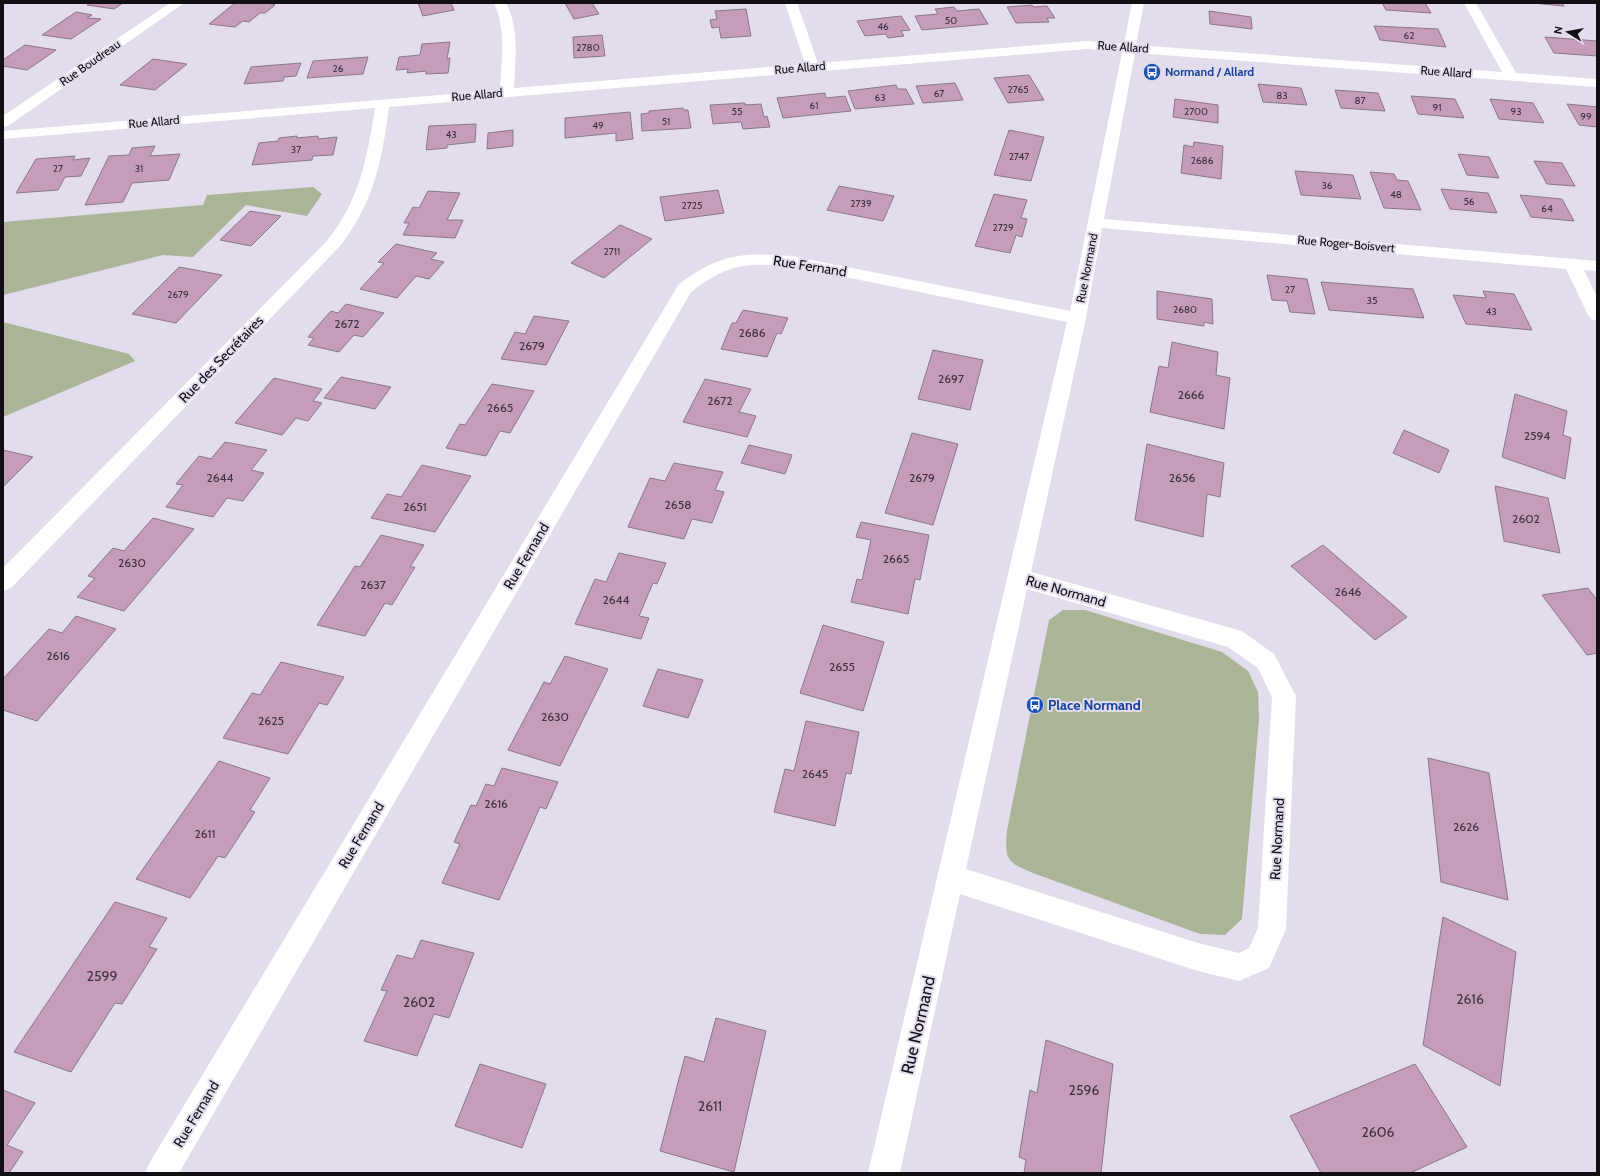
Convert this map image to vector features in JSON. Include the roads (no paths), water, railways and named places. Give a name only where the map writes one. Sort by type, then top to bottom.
[{"type":"street","name":"Rue Boudreau","points":[[3,123],[178,3]]},
{"type":"street","points":[[500,3],[508,18],[509,30],[507,93]]},
{"type":"street","points":[[791,3],[813,67]]},
{"type":"street","name":"Rue Normand","points":[[884,1173],[1077,318],[1138,3]]},
{"type":"street","points":[[1470,3],[1512,77]]},
{"type":"street","name":"Rue Allard","points":[[3,135],[1087,44],[1597,83]]},
{"type":"street","name":"Rue des Secrétaires","points":[[3,582],[325,252],[345,229],[358,208],[367,185],[384,103]]},
{"type":"street","name":"Rue Roger-Boisvert","points":[[1096,223],[1597,266]]},
{"type":"street","name":"Rue Fernand","points":[[161,1173],[685,288],[706,272],[732,262],[763,259],[791,261],[1077,318]]},
{"type":"street","points":[[1572,264],[1597,315]]},
{"type":"street","name":"Rue Normand","points":[[951,878],[1198,957],[1239,966],[1259,958],[1272,929],[1284,696],[1266,661],[1235,639],[1019,578]]},
{"type":"place","name":"Normand / Allard","points":[[1152,72]]},
{"type":"place","name":"Place Normand","points":[[1035,705]]}]
